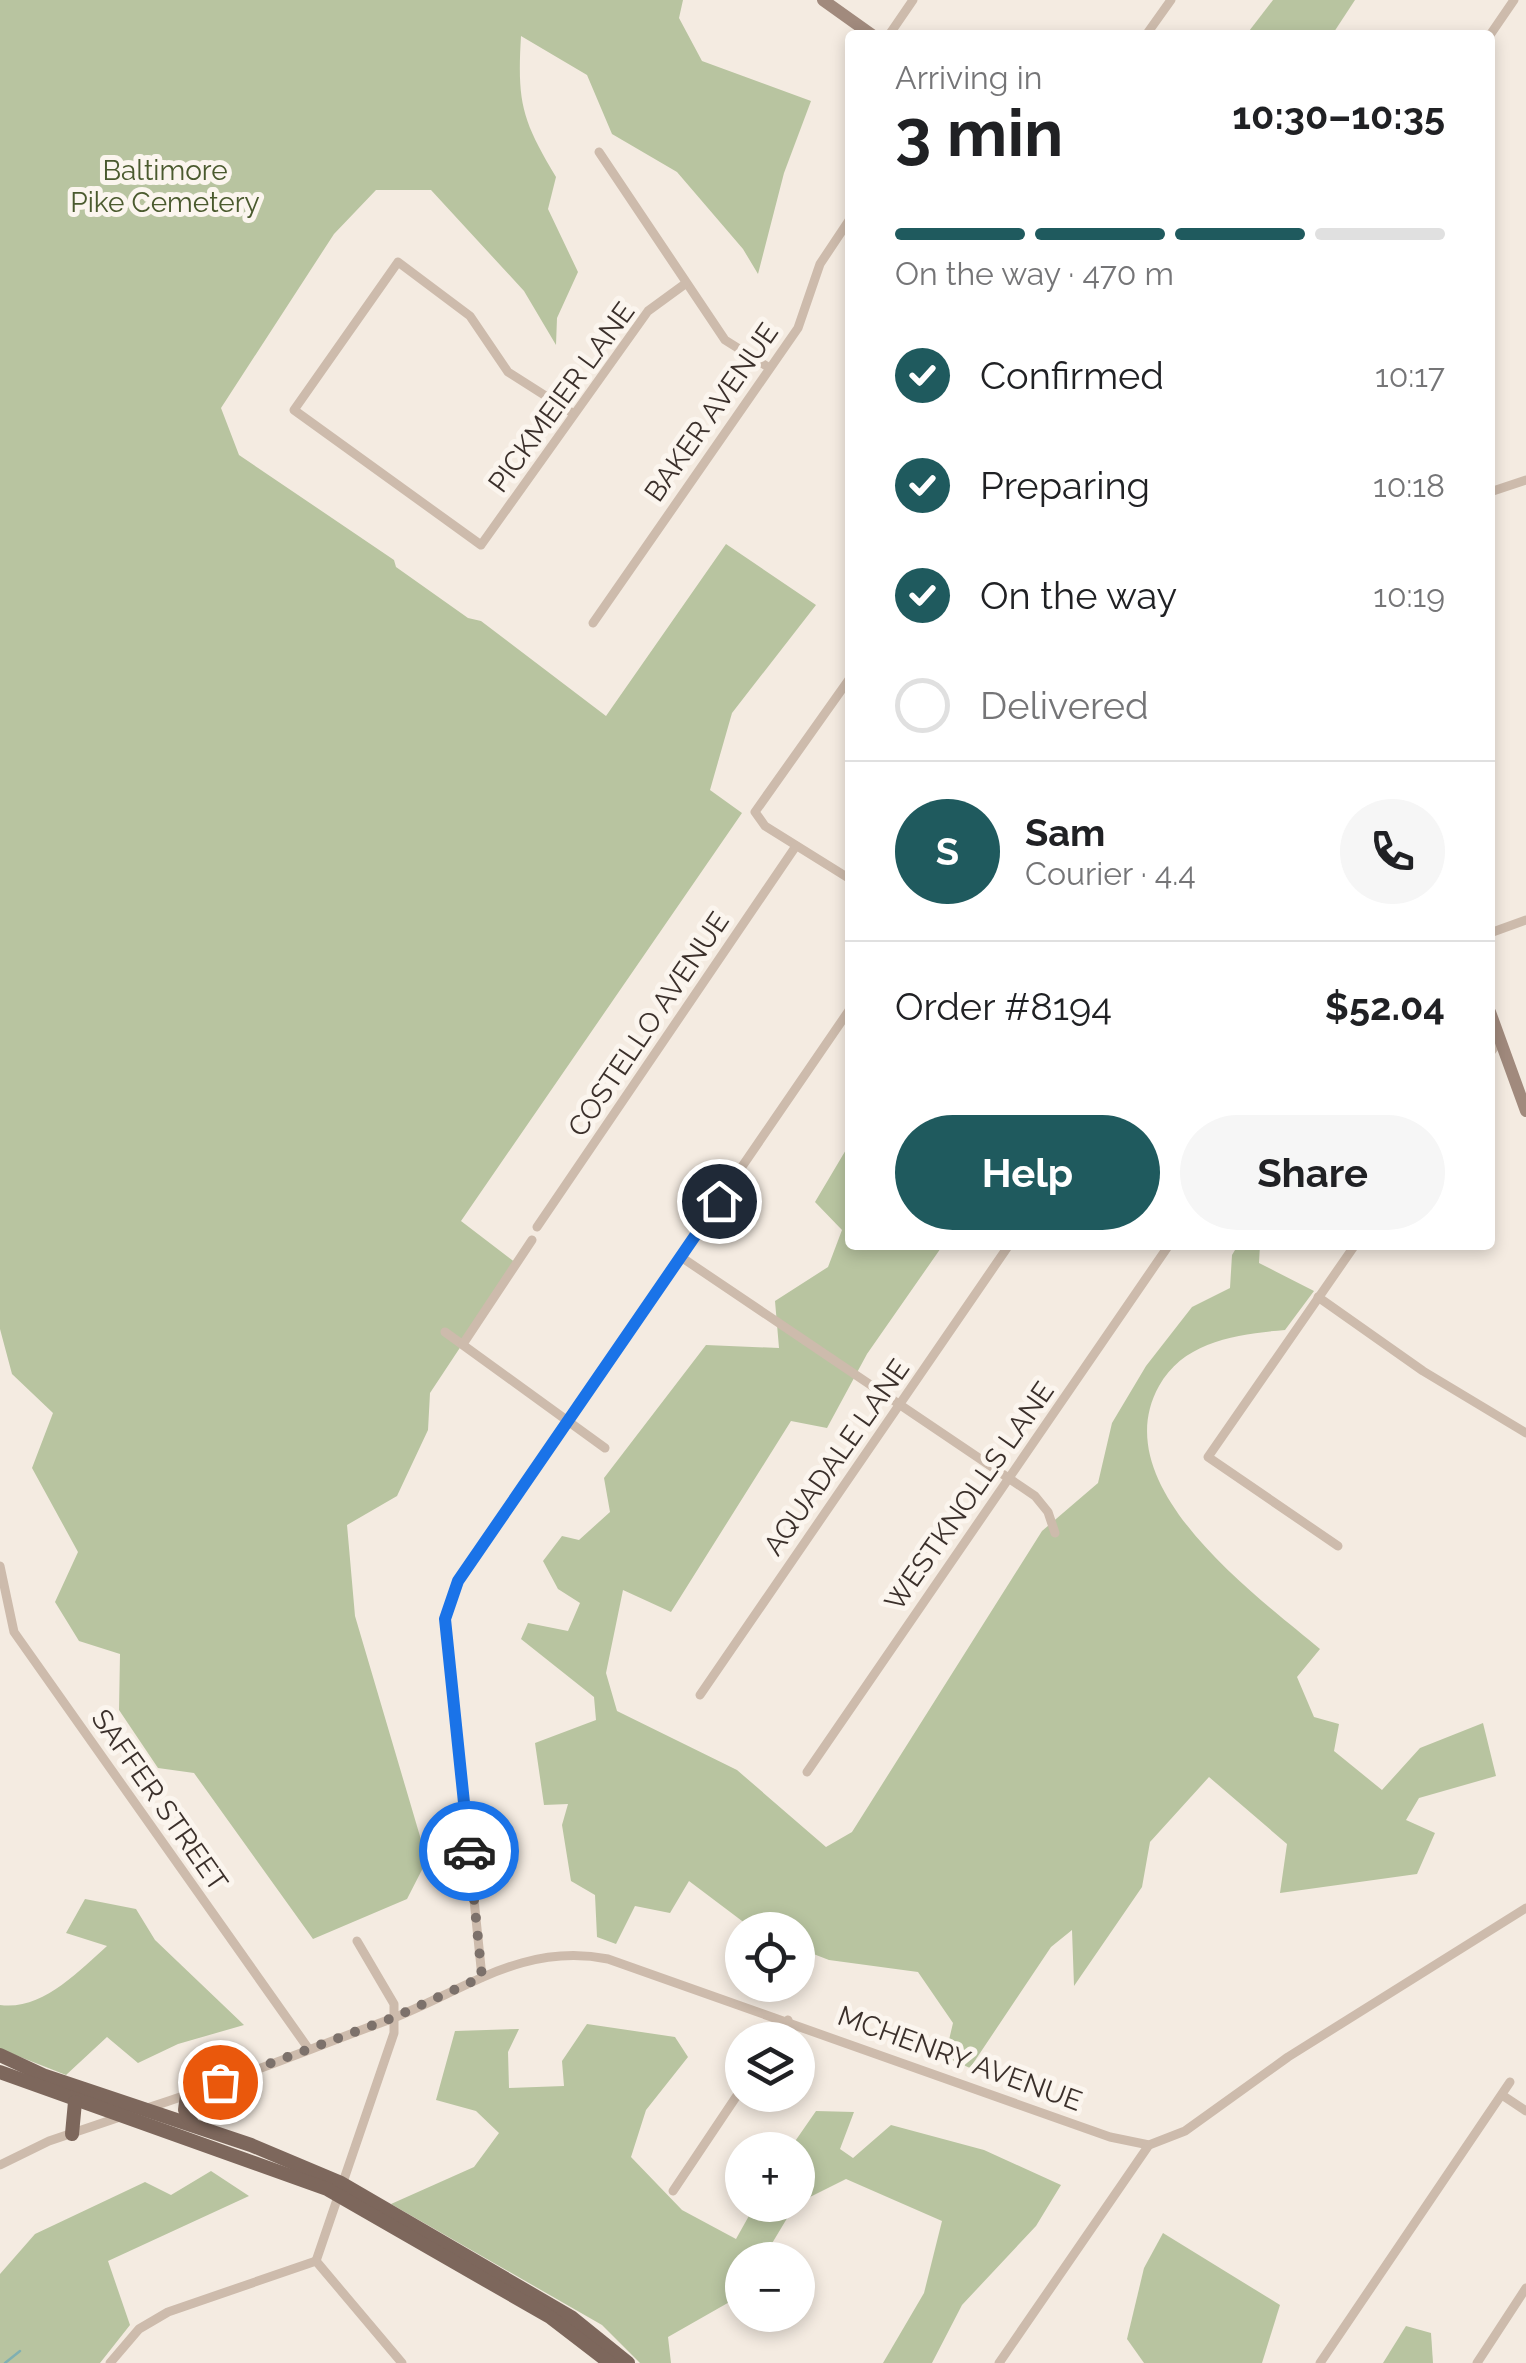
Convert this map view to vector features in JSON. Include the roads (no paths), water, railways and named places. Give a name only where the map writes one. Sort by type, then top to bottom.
[{"type":"main road","points":[[823,0],[865,30]]},
{"type":"main road","points":[[1495,1026],[1526,1111]]},
{"type":"main road","points":[[0,2055],[45,2076],[193,2125],[338,2188],[571,2317],[628,2363]]},
{"type":"main road","points":[[0,2072],[75,2102],[338,2188],[574,2332],[610,2363]]},
{"type":"main road","points":[[186,2095],[185,2110],[193,2125]]},
{"type":"main road","points":[[72,2134],[75,2102]]},
{"type":"street","points":[[892,30],[913,0]]},
{"type":"street","points":[[1150,30],[1171,0]]},
{"type":"street","points":[[1494,30],[1514,0]]},
{"type":"street","points":[[599,152],[725,340],[768,367]]},
{"type":"street","name":"BAKER AVENUE","points":[[594,623],[798,328],[820,264],[845,227]]},
{"type":"street","name":"PICKMEIER LANE","points":[[574,414],[508,372],[470,316],[398,262],[294,410],[482,544],[648,311],[685,284]]},
{"type":"street","points":[[1495,490],[1526,480]]},
{"type":"street","points":[[845,685],[755,812],[764,826],[845,876]]},
{"type":"street","name":"COSTELLO AVENUE","points":[[537,1227],[796,846]]},
{"type":"street","points":[[1495,931],[1526,920]]},
{"type":"street","points":[[482,1977],[445,1619],[458,1581],[845,1016]]},
{"type":"street","points":[[1495,1047],[1500,1040]]},
{"type":"street","points":[[463,1344],[532,1240]]},
{"type":"street","name":"AQUADALE LANE","points":[[700,1695],[1007,1250]]},
{"type":"street","name":"WESTKNOLLS LANE","points":[[807,1772],[1166,1250]]},
{"type":"street","points":[[1338,1546],[1208,1457],[1351,1250]]},
{"type":"street","points":[[681,1257],[1008,1478],[1042,1504],[1054,1533]]},
{"type":"street","points":[[1318,1297],[1423,1371],[1526,1433]]},
{"type":"street","points":[[446,1332],[606,1448]]},
{"type":"street","name":"SAFFER STREET","points":[[0,1566],[14,1632],[308,2048]]},
{"type":"street","points":[[0,1636],[14,1632]]},
{"type":"street","points":[[998,2363],[1149,2145],[1206,2119],[1288,2057],[1526,1908]]},
{"type":"street","points":[[316,2260],[390,2048],[395,2017],[391,1998],[358,1941]]},
{"type":"street","name":"MCHENRY AVENUE","points":[[0,2165],[72,2134],[395,2017],[531,1957],[589,1955],[788,2020],[1110,2137],[1149,2145]]},
{"type":"street","points":[[1320,2363],[1510,2082]]},
{"type":"street","points":[[1502,2094],[1526,2111]]},
{"type":"street","points":[[674,2191],[726,2112]]},
{"type":"street","points":[[110,2363],[139,2329],[168,2312],[316,2260]]},
{"type":"street","points":[[316,2260],[402,2363]]},
{"type":"street","points":[[1477,2363],[1526,2288]]},
{"type":"waterway","points":[[5,2363],[20,2351]]},
{"type":"park label","name":"Baltimore Pike Cemetery","points":[[165,186]]}]
